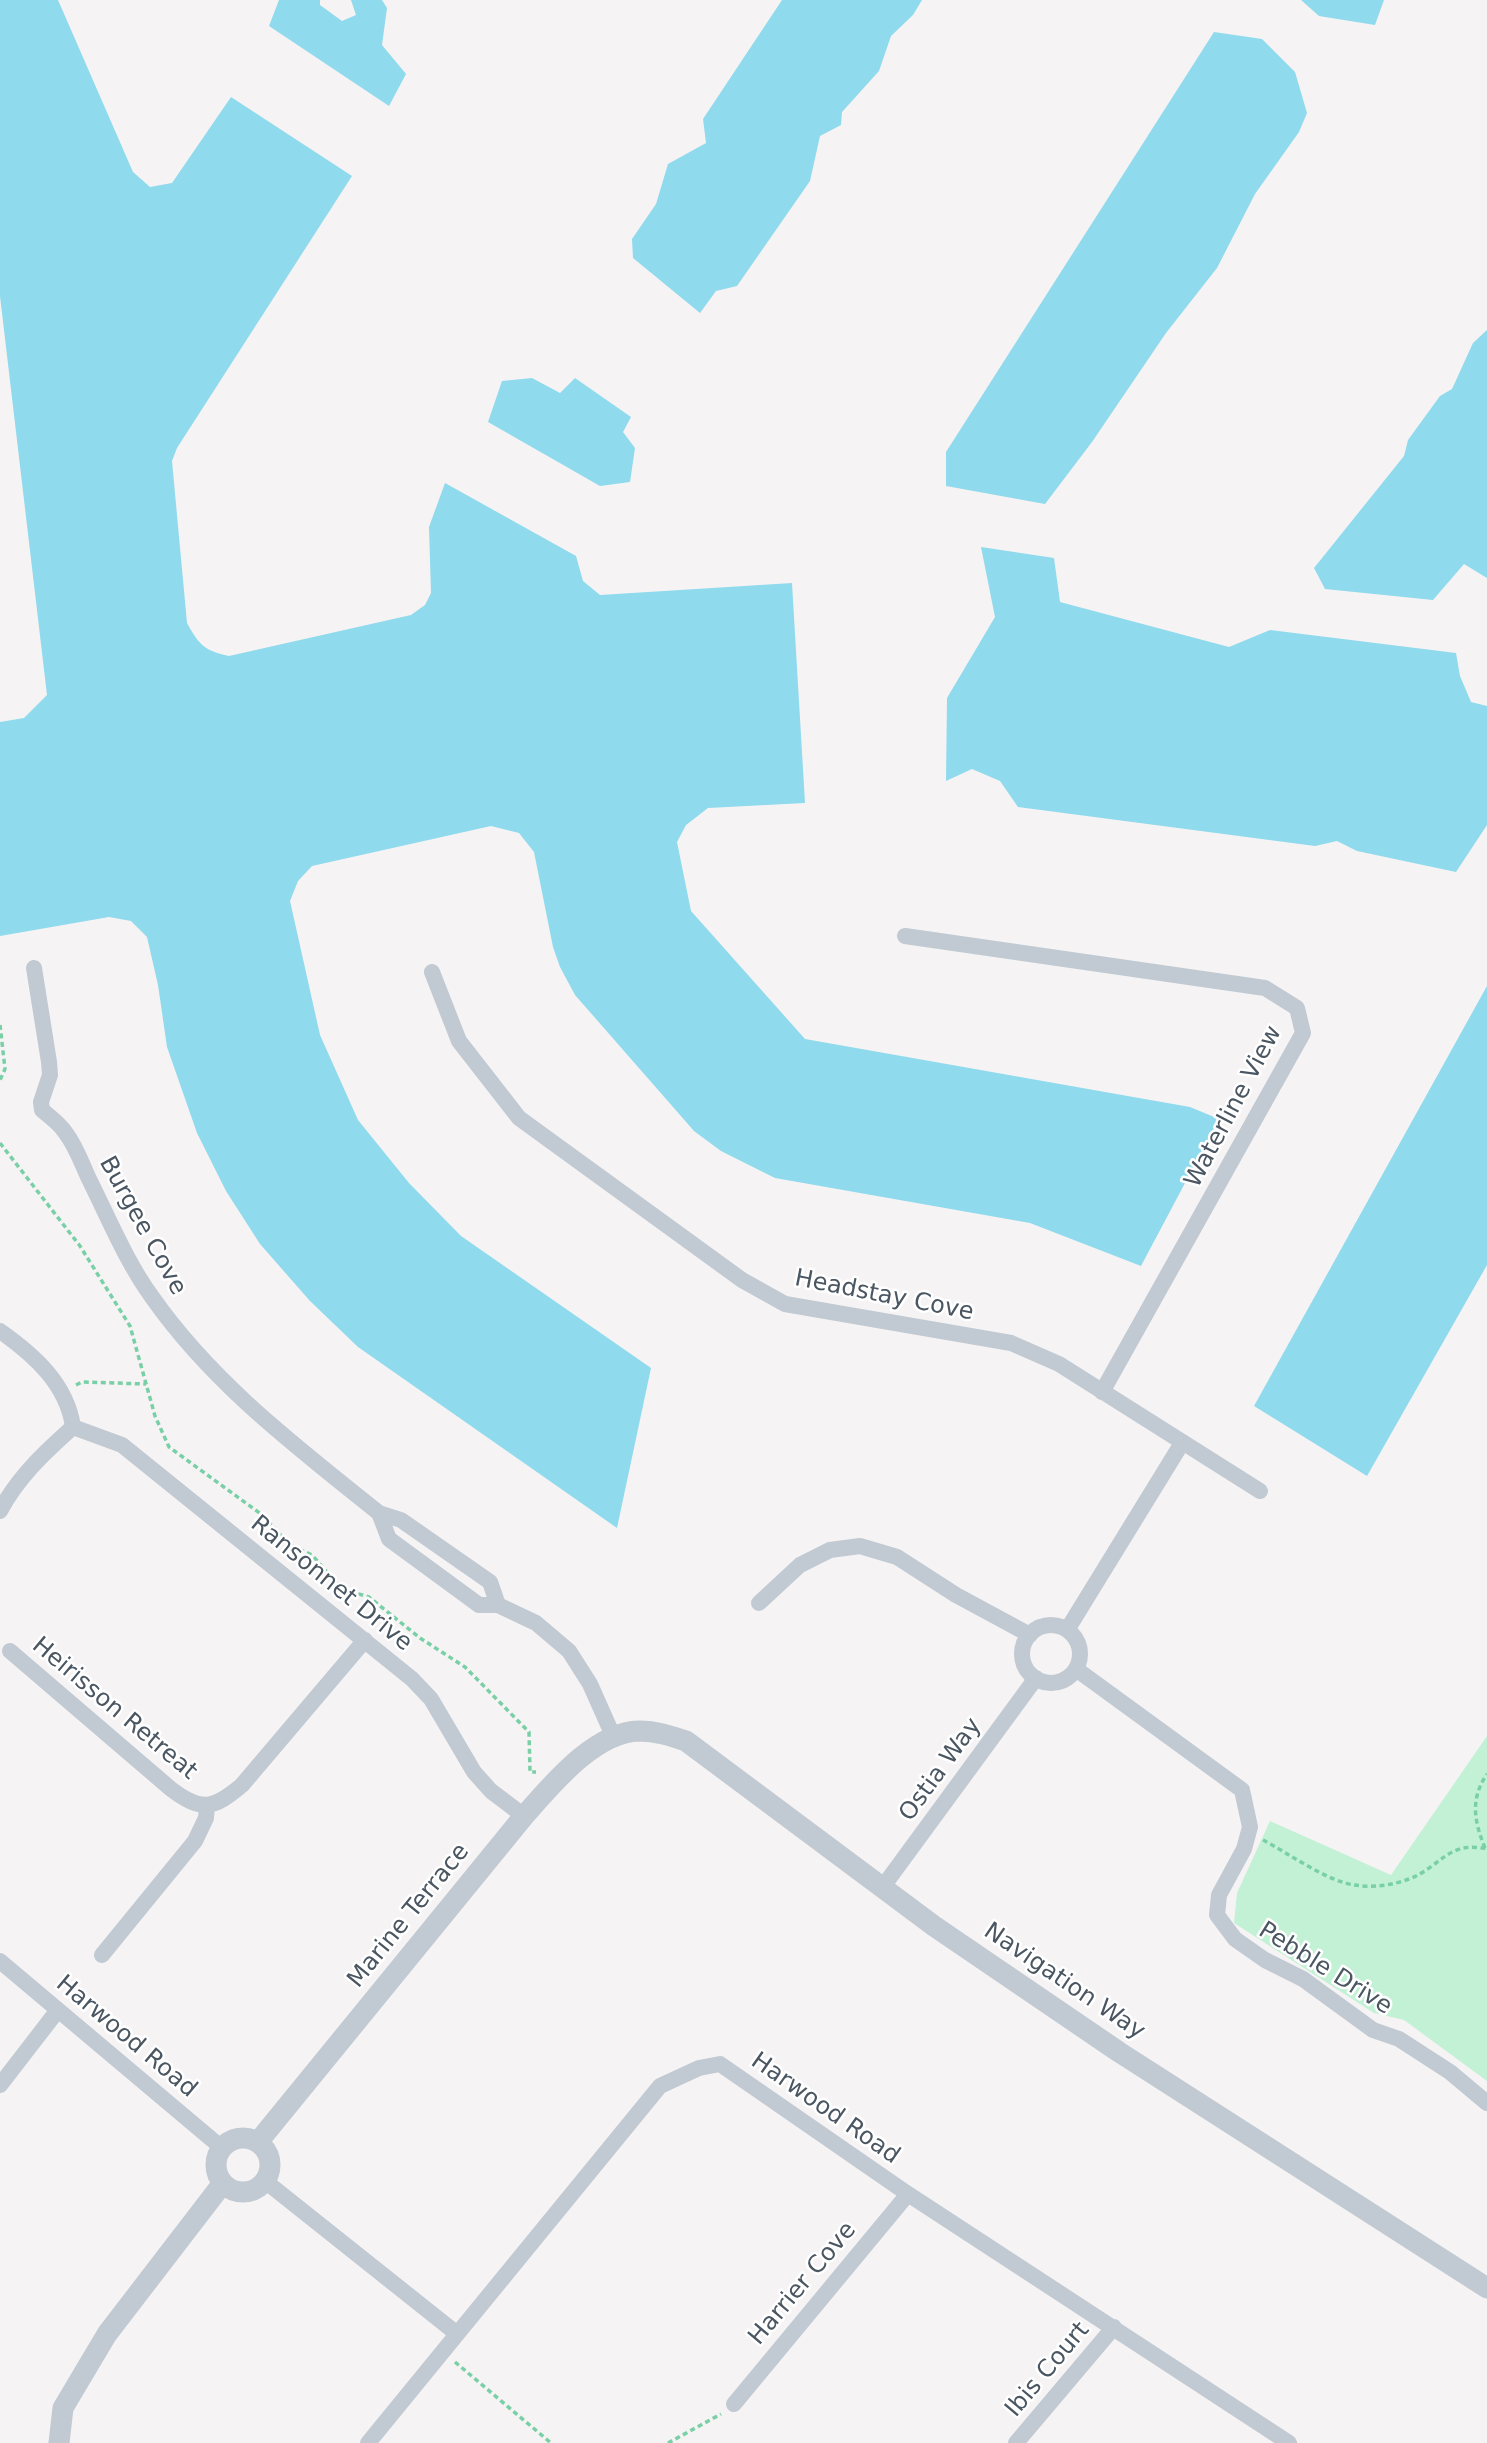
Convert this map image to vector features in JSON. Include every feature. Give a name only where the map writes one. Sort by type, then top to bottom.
[{"type":"street","name":"Waterline View","points":[[905,936],[1265,988],[1297,1008],[1303,1033],[1102,1392]]},
{"type":"street","name":"Burgee Cove","points":[[34,968],[50,1075],[41,1102],[42,1110],[59,1125],[71,1141],[120,1242],[150,1294],[195,1353],[247,1406],[379,1513],[401,1520],[490,1582],[498,1605]]},
{"type":"street","name":"Headstay Cove","points":[[432,972],[459,1041],[519,1118],[742,1280],[785,1304],[1011,1343],[1059,1364],[1260,1491]]},
{"type":"street","points":[[0,1331],[30,1352],[63,1394],[71,1409],[73,1427],[41,1456],[0,1510]]},
{"type":"street","name":"Ransonnet Drive","points":[[73,1427],[122,1445],[412,1679],[431,1699],[474,1772],[491,1791],[524,1816]]},
{"type":"street","points":[[1068,1630],[1182,1443]]},
{"type":"street","name":"Burgee Cove","points":[[379,1513],[389,1539],[479,1605],[498,1605],[536,1623],[569,1651],[590,1684],[614,1738]]},
{"type":"street","points":[[759,1603],[800,1565],[830,1550],[860,1546],[897,1557],[956,1595],[1030,1635]]},
{"type":"street","points":[[1048,1625],[1068,1630],[1075,1637],[1080,1652],[1076,1669],[1067,1678],[1055,1682],[1036,1678],[1028,1671],[1022,1653],[1030,1635],[1048,1625]]},
{"type":"street","name":"Heirisson Retreat","points":[[10,1651],[171,1789],[186,1800],[207,1805],[226,1799],[242,1785],[365,1640]]},
{"type":"street","name":"Pebble Drive","points":[[1076,1669],[1242,1790],[1250,1827],[1244,1849],[1219,1895],[1217,1915],[1235,1939],[1265,1960],[1303,1979],[1373,2030],[1399,2039],[1450,2072],[1487,2104]]},
{"type":"street","name":"Ostia Way","points":[[882,1888],[1036,1678]]},
{"type":"street","name":"Navigation Way","points":[[614,1738],[636,1731],[663,1733],[686,1741],[882,1888],[1119,2052],[1487,2288]]},
{"type":"street","name":"Marine Terrace","points":[[258,2142],[524,1816],[566,1770],[593,1749],[614,1738]]},
{"type":"street","points":[[102,1955],[195,1841],[205,1818],[207,1805]]},
{"type":"street","name":"Harwood Road","points":[[0,1961],[222,2148]]},
{"type":"street","points":[[0,2085],[58,2010]]},
{"type":"street","name":"Harwood Road","points":[[368,2443],[660,2086],[699,2068],[720,2064],[908,2194],[1289,2443]]},
{"type":"street","points":[[234,2139],[258,2142],[269,2156],[269,2174],[265,2181],[258,2188],[239,2192],[223,2183],[216,2166],[222,2148],[234,2139]]},
{"type":"street","points":[[265,2181],[456,2333]]},
{"type":"street","points":[[59,2443],[63,2409],[107,2334],[223,2183]]},
{"type":"street","name":"Harrier Cove","points":[[734,2404],[908,2194]]},
{"type":"street","name":"Ibis Court","points":[[1016,2443],[1114,2327]]},
{"type":"path","points":[[0,1026],[5,1069],[0,1080]]},
{"type":"path","points":[[0,1143],[80,1246],[130,1326],[155,1416],[169,1447],[261,1514],[290,1545],[312,1555],[342,1589],[369,1597],[420,1638],[465,1667],[529,1732],[530,1772],[566,1770]]},
{"type":"path","points":[[63,1394],[82,1382],[146,1384]]},
{"type":"path","points":[[1248,1833],[1314,1869],[1354,1885],[1385,1885],[1410,1879],[1455,1849],[1486,1849],[1475,1817],[1475,1805],[1479,1786],[1487,1774]]},
{"type":"path","points":[[442,2351],[551,2443]]},
{"type":"path","points":[[668,2443],[726,2412],[734,2404]]},
{"type":"green space","points":[[1487,1736],[1487,2081],[1404,2020],[1374,2013],[1234,1923],[1237,1893],[1270,1821],[1391,1875]]},
{"type":"water","points":[[0,0],[58,0],[133,172],[150,187],[172,183],[231,97],[352,176],[177,448],[172,461],[187,623],[199,642],[214,652],[229,656],[411,615],[425,605],[431,593],[429,527],[445,483],[576,556],[583,581],[600,595],[792,583],[805,803],[708,808],[686,825],[677,842],[691,911],[805,1039],[1190,1107],[1219,1119],[1141,1266],[1030,1223],[775,1178],[721,1151],[694,1131],[575,995],[553,947],[534,852],[519,833],[491,826],[312,866],[298,881],[290,901],[320,1035],[358,1120],[409,1183],[461,1236],[651,1368],[617,1528],[358,1347],[310,1301],[260,1244],[226,1191],[197,1133],[167,1047],[158,985],[147,937],[131,921],[109,917],[0,936],[0,722],[24,718],[47,695],[0,296]]},
{"type":"water","points":[[279,0],[320,0],[320,5],[342,21],[356,15],[351,0],[382,0],[387,8],[382,45],[406,74],[389,106],[269,26]]},
{"type":"water","points":[[782,0],[922,0],[913,15],[891,36],[879,71],[842,112],[841,125],[820,136],[810,181],[737,286],[716,291],[700,313],[633,258],[632,239],[656,204],[668,164],[706,143],[703,119]]},
{"type":"water","points":[[1301,0],[1384,0],[1375,25],[1319,16]]},
{"type":"water","points":[[1214,32],[1262,39],[1295,72],[1307,113],[1299,132],[1255,194],[1217,268],[1166,333],[1092,442],[1045,504],[946,486],[946,452]]},
{"type":"water","points":[[1487,330],[1487,578],[1464,564],[1433,600],[1325,589],[1314,568],[1404,456],[1408,440],[1440,396],[1452,389],[1473,343]]},
{"type":"water","points":[[532,378],[560,393],[575,378],[631,417],[623,432],[635,448],[630,482],[600,486],[488,422],[502,381]]},
{"type":"water","points":[[981,547],[1054,558],[1060,602],[1229,647],[1270,630],[1456,653],[1460,676],[1471,702],[1487,706],[1487,825],[1456,872],[1357,851],[1337,841],[1315,846],[1018,807],[1000,781],[972,769],[946,781],[947,698],[995,617]]},
{"type":"water","points":[[1487,986],[1487,1265],[1367,1476],[1254,1406]]}]
